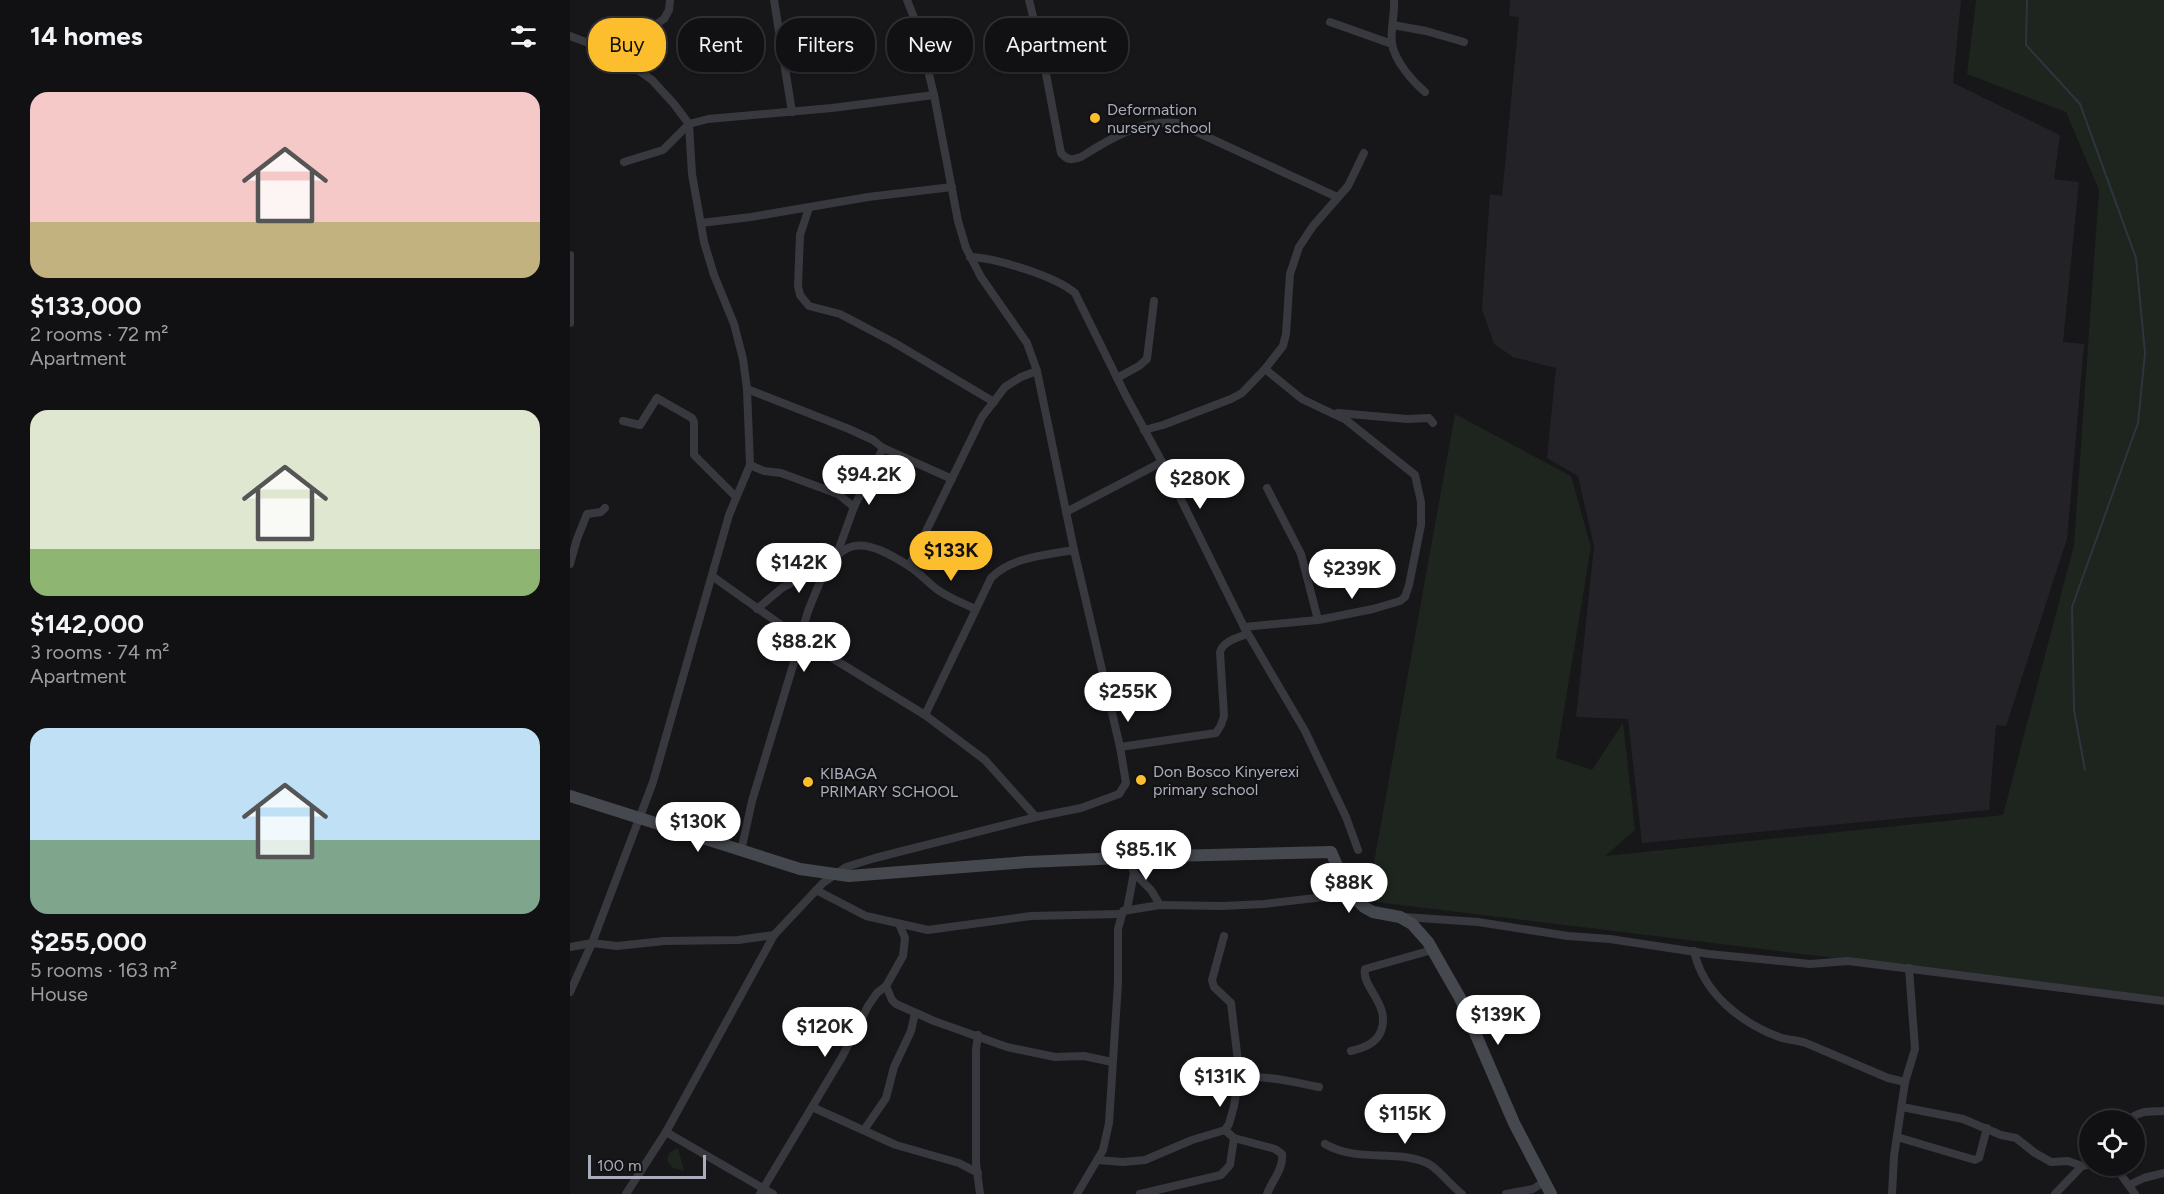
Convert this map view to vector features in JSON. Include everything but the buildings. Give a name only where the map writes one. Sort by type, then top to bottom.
[{"type":"street","points":[[665,18],[669,10],[669,0]]},
{"type":"street","points":[[774,0],[792,112]]},
{"type":"street","points":[[626,1194],[666,1132],[774,935],[816,890],[846,867],[1036,817],[1081,808],[1119,794],[1126,783],[1037,371],[1027,343],[981,277],[970,257],[958,221],[934,95],[917,25],[907,0]]},
{"type":"street","points":[[1029,0],[1042,53],[1061,153],[1065,158],[1071,160],[1081,157],[1136,128],[1161,123],[1177,123],[1337,197]]},
{"type":"street","points":[[1394,0],[1392,44],[1401,64],[1416,85],[1425,92]]},
{"type":"street","points":[[1330,22],[1392,44]]},
{"type":"street","points":[[1394,25],[1464,42]]},
{"type":"street","points":[[570,36],[588,43]]},
{"type":"street","points":[[570,992],[592,944],[641,817],[735,497],[750,465],[747,389],[743,359],[735,324],[714,275],[701,223],[692,174],[688,124],[674,104],[652,80],[641,72]]},
{"type":"street","points":[[624,162],[663,150],[688,124],[721,116],[792,112],[934,95]]},
{"type":"street","points":[[1144,430],[1242,393],[1278,354],[1285,341],[1290,274],[1299,247],[1306,234],[1348,186],[1365,153]]},
{"type":"street","points":[[701,223],[868,197],[952,187]]},
{"type":"street","points":[[809,208],[800,235],[798,286],[800,295],[809,306],[840,314],[994,402]]},
{"type":"street","points":[[570,255],[570,323]]},
{"type":"street","points":[[970,257],[988,258],[1020,268],[1072,291],[1162,462],[1246,631],[1305,731],[1346,817],[1358,850]]},
{"type":"street","points":[[1118,378],[1147,359],[1154,301]]},
{"type":"street","points":[[1265,369],[1302,399],[1318,408],[1335,413],[1407,419],[1429,418],[1433,423]]},
{"type":"street","points":[[909,566],[982,417],[1005,387],[1037,371]]},
{"type":"street","points":[[747,389],[849,429],[873,440],[883,448],[952,479]]},
{"type":"street","points":[[623,421],[640,425],[657,399],[693,418],[694,455],[735,497]]},
{"type":"street","points":[[1120,747],[1216,733],[1224,716],[1220,652],[1225,644],[1246,631],[1318,620],[1393,604],[1404,598],[1409,585],[1421,525],[1421,502],[1416,476],[1335,413]]},
{"type":"street","points":[[741,851],[752,801],[801,639],[804,618],[883,448]]},
{"type":"street","points":[[1066,512],[1162,462]]},
{"type":"street","points":[[750,465],[764,471],[781,473],[838,494],[854,507]]},
{"type":"street","points":[[1267,488],[1301,554],[1318,620]]},
{"type":"street","points":[[570,564],[587,514],[601,512],[605,508]]},
{"type":"street","points":[[757,609],[782,588],[847,548],[861,545],[869,546],[909,566],[939,591],[975,609]]},
{"type":"street","points":[[925,715],[975,609],[991,578],[999,569],[1022,560],[1074,550]]},
{"type":"street","points":[[712,576],[801,639],[925,715],[985,760],[1036,817]]},
{"type":"street","points":[[570,796],[800,869],[835,875],[862,876],[1027,862],[1128,857],[1329,852],[1333,855],[1349,892],[1364,908],[1400,917],[1478,922],[1710,954],[1810,964],[1848,961],[2164,1001]]},
{"type":"street","points":[[1128,857],[1134,873],[1151,890],[1160,905]]},
{"type":"street","points":[[1077,1194],[1103,1150],[1109,1123],[1118,984],[1118,929],[1134,873]]},
{"type":"street","points":[[816,890],[866,916],[928,930],[1031,916],[1124,911],[1160,905],[1264,904],[1349,892]]},
{"type":"street","points":[[1400,917],[1420,932],[1460,998],[1514,1123],[1551,1194]]},
{"type":"street","points":[[762,1191],[868,1006],[877,993],[886,986],[903,956],[906,946],[905,938],[899,924]]},
{"type":"street","points":[[570,947],[592,944],[604,946],[738,940],[774,935]]},
{"type":"street","points":[[1098,1160],[1123,1162],[1145,1160],[1192,1140],[1225,1130],[1229,1124],[1240,1078],[1231,1003],[1214,987],[1212,980],[1224,936]]},
{"type":"street","points":[[1351,1051],[1366,1047],[1378,1037],[1383,1021],[1382,1010],[1366,977],[1365,969],[1432,950]]},
{"type":"street","points":[[1694,951],[1696,960],[1712,990],[1735,1014],[1749,1023],[1777,1036],[1806,1043],[1905,1082]]},
{"type":"street","points":[[1892,1194],[1905,1082],[1915,1049],[1909,968]]},
{"type":"street","points":[[886,986],[896,1004],[1007,1047],[1055,1057],[1084,1056],[1112,1062]]},
{"type":"street","points":[[864,1130],[886,1098],[894,1067],[911,1031],[915,1013]]},
{"type":"street","points":[[978,1035],[976,1163],[980,1194]]},
{"type":"street","points":[[1240,1078],[1263,1077],[1319,1087]]},
{"type":"street","points":[[812,1107],[896,1145],[959,1163],[978,1173]]},
{"type":"street","points":[[1902,1107],[1963,1119],[2001,1135],[2016,1138],[2051,1162],[2068,1161],[2079,1163]]},
{"type":"street","points":[[2145,1113],[2164,1111]]},
{"type":"street","points":[[1897,1137],[1975,1160],[1979,1158],[1987,1128]]},
{"type":"street","points":[[1225,1130],[1234,1138],[1275,1149],[1282,1154],[1279,1171],[1267,1194]]},
{"type":"street","points":[[666,1132],[762,1191],[773,1194]]},
{"type":"street","points":[[1140,1194],[1221,1175],[1230,1165],[1234,1138]]},
{"type":"street","points":[[1325,1144],[1335,1150],[1361,1156],[1409,1159],[1430,1164],[1462,1194]]},
{"type":"street","points":[[2055,1194],[2079,1172]]},
{"type":"street","points":[[2129,1185],[2164,1173]]},
{"type":"street","points":[[2122,1176],[2135,1194]]},
{"type":"street","points":[[1506,1194],[1533,1189],[1544,1182]]},
{"type":"shaded area","points":[[1510,0],[1961,0],[1953,83],[2060,135],[2054,179],[2079,182],[2063,342],[2084,344],[2067,539],[2006,726],[1996,725],[1989,810],[1642,843],[1628,719],[1576,717],[1594,546],[1578,476],[1547,458],[1556,368],[1513,357],[1494,344],[1482,309],[1490,194],[1502,196],[1519,17],[1509,16]]},
{"type":"shaded area","points":[[1976,0],[2164,0],[2164,998],[1367,901],[1455,414],[1571,476],[1591,547],[1556,758],[1592,770],[1623,723],[1635,830],[1605,856],[2003,815],[2074,545],[2099,190],[2066,112],[1967,74]]},
{"type":"shaded area","points":[[678,1148],[684,1171],[673,1168],[667,1160],[670,1152]]},
{"type":"waterway","points":[[2027,0],[2026,45],[2080,104],[2136,258],[2145,353],[2138,423],[2072,607],[2074,710],[2085,770]]},
{"type":"place","name":"Deformation nursery school","points":[[1095,118]]},
{"type":"place","name":"Don Bosco Kinyerexi primary school","points":[[1141,780]]},
{"type":"place","name":"KIBAGA PRIMARY SCHOOL","points":[[808,782]]}]
